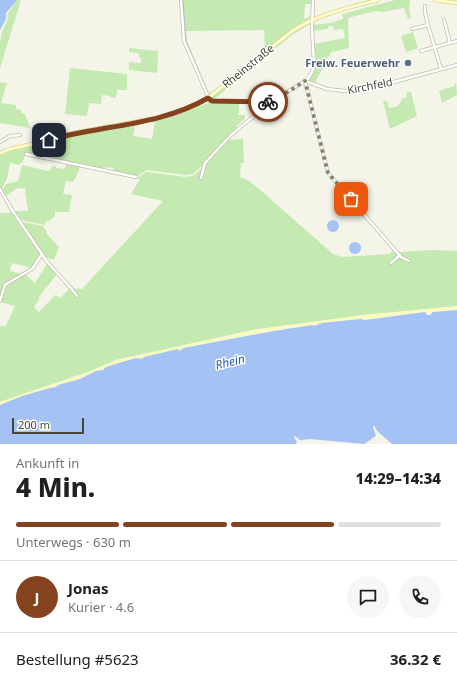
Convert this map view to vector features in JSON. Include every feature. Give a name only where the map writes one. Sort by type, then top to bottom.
[{"type":"main road","name":"Rheinstraße","points":[[0,152],[73,133],[157,118],[177,112],[208,98],[291,32],[312,19],[378,0]]},
{"type":"main road","points":[[435,0],[457,3]]},
{"type":"street","points":[[181,0],[184,41],[208,98],[212,101],[272,102]]},
{"type":"street","points":[[201,178],[205,163],[235,131],[272,102],[305,81],[312,72],[314,66],[312,19],[314,0]]},
{"type":"street","points":[[425,6],[428,25],[441,69]]},
{"type":"street","points":[[444,20],[450,43]]},
{"type":"street","points":[[412,29],[428,25]]},
{"type":"street","points":[[421,51],[457,41]]},
{"type":"street","name":"Kirchfeld","points":[[305,81],[335,91],[345,92],[378,86],[457,64]]},
{"type":"street","points":[[305,81],[328,173],[400,255],[409,261]]},
{"type":"street","points":[[0,142],[10,136],[20,135]]},
{"type":"street","points":[[38,143],[42,157]]},
{"type":"street","points":[[26,154],[136,177]]},
{"type":"street","points":[[0,189],[12,210],[48,263],[77,296]]},
{"type":"street","points":[[0,301],[5,285],[32,269],[42,254]]},
{"type":"street","points":[[390,263],[400,255]]},
{"type":"shaded area","points":[[17,0],[21,0],[0,68],[0,42],[2,32],[8,18],[7,15]]},
{"type":"shaded area","points":[[182,0],[312,0],[312,4],[305,4],[304,19],[311,16],[310,18],[293,28],[212,93],[206,91],[186,41]],"holes":[[[264,30],[265,50],[212,92],[208,91],[187,41],[186,31]]]},
{"type":"shaded area","points":[[395,0],[410,0],[409,9],[411,18],[408,19],[404,8],[382,12],[375,11],[348,18],[349,48],[331,52],[315,83],[308,81],[316,64],[314,44],[345,38],[343,29],[334,30],[333,26],[329,26],[328,29],[313,31],[313,25],[331,23],[343,19],[342,14]]},
{"type":"shaded area","points":[[310,22],[310,24],[292,35],[212,101],[210,100],[210,98],[290,33]]},
{"type":"shaded area","points":[[413,32],[418,48],[406,52],[401,36]]},
{"type":"shaded area","points":[[129,48],[158,51],[157,73],[129,70],[129,62],[141,63],[141,58],[139,57],[139,53],[129,52]]},
{"type":"shaded area","points":[[70,68],[127,74],[127,90],[117,90],[116,98],[102,95],[101,104],[89,103],[87,116],[65,114]]},
{"type":"shaded area","points":[[0,82],[7,83],[1,103],[16,105],[16,109],[21,110],[21,113],[25,114],[30,128],[0,123]]},
{"type":"shaded area","points":[[456,82],[457,95],[442,103],[439,91],[454,86]]},
{"type":"shaded area","points":[[411,92],[417,116],[390,129],[383,101],[387,101],[389,108],[398,106],[402,101],[401,99],[407,97],[406,93]]},
{"type":"shaded area","points":[[208,103],[239,103],[238,115],[245,115],[245,119],[236,126],[238,128],[225,139],[205,163],[193,174],[186,175],[147,170],[136,177],[113,171],[113,168],[105,167],[105,169],[48,158],[44,156],[40,147],[42,143],[70,135],[142,122],[143,124],[135,126],[133,136],[152,139],[155,122],[146,123],[147,121],[155,119],[155,121],[169,117]]},
{"type":"shaded area","points":[[243,139],[244,163],[241,163],[240,177],[249,181],[258,188],[333,254],[343,257],[389,254],[393,251],[390,247],[392,245],[399,252],[434,250],[457,251],[457,306],[335,319],[253,330],[116,360],[88,372],[0,402],[0,326],[6,326],[15,306],[0,302],[6,285],[25,274],[35,283],[47,264],[57,274],[39,297],[40,298],[34,307],[39,312],[55,295],[60,298],[70,288],[82,289],[163,201],[131,194],[140,179],[137,178],[146,172],[186,177],[192,176],[197,173],[227,140]]},
{"type":"shaded area","points":[[35,145],[37,146],[40,154],[38,156],[26,153],[20,165],[10,163],[7,179],[2,188],[0,188],[0,154],[9,150]]},
{"type":"shaded area","points":[[67,163],[80,166],[73,182],[66,181],[63,194],[72,195],[69,212],[55,212],[55,216],[49,221],[46,221],[45,225],[20,220],[14,211],[28,211],[25,192],[26,189],[18,188],[6,196],[2,191],[6,184],[18,181],[22,165],[49,171],[52,166],[65,169]]},
{"type":"shaded area","points":[[12,211],[40,254],[32,268],[12,263],[10,271],[22,274],[5,284],[0,298],[0,213],[9,213]]},
{"type":"shaded area","points":[[22,223],[43,226],[47,232],[46,233],[59,247],[54,260],[45,257]]},
{"type":"sand","points":[[457,306],[457,310],[433,312],[431,315],[431,312],[427,312],[426,315],[425,312],[365,320],[360,319],[322,323],[318,326],[318,324],[314,324],[314,326],[288,328],[285,330],[285,328],[279,329],[279,331],[271,331],[223,340],[220,339],[219,341],[183,349],[183,347],[179,348],[179,351],[142,359],[142,357],[138,357],[137,359],[122,362],[103,370],[103,368],[80,379],[58,385],[57,387],[56,385],[51,387],[52,389],[50,388],[18,397],[14,401],[0,405],[0,402],[88,372],[116,360],[253,330],[363,315]]},
{"type":"water","points":[[0,0],[17,0],[6,13],[6,19],[0,30]]},
{"type":"water","points":[[331,220],[335,220],[339,226],[335,232],[331,232],[327,228],[327,224]]},
{"type":"water","points":[[353,242],[357,242],[361,248],[357,254],[353,254],[349,250],[349,246]]},
{"type":"water","name":"Rhein","points":[[457,310],[457,444],[392,444],[377,431],[374,425],[373,427],[376,436],[364,444],[310,439],[300,440],[295,436],[294,437],[297,442],[296,444],[0,444],[0,405],[22,396],[80,379],[96,371],[103,370],[106,367],[122,362],[136,358],[142,359],[144,357],[178,349],[179,351],[184,348],[280,330],[314,326],[322,323],[360,319],[365,320],[425,312],[427,315],[430,315],[433,312]]},
{"type":"waterway","points":[[183,0],[186,41],[206,89]]},
{"type":"way so far","points":[[268,102],[272,102],[305,81],[328,173],[351,199]]},
{"type":"place","name":"Freiw. Feuerwehr","points":[[408,63]]},
{"type":"route","points":[[49,140],[73,133],[114,127],[157,118],[177,112],[208,98],[210,101],[268,102]]}]
